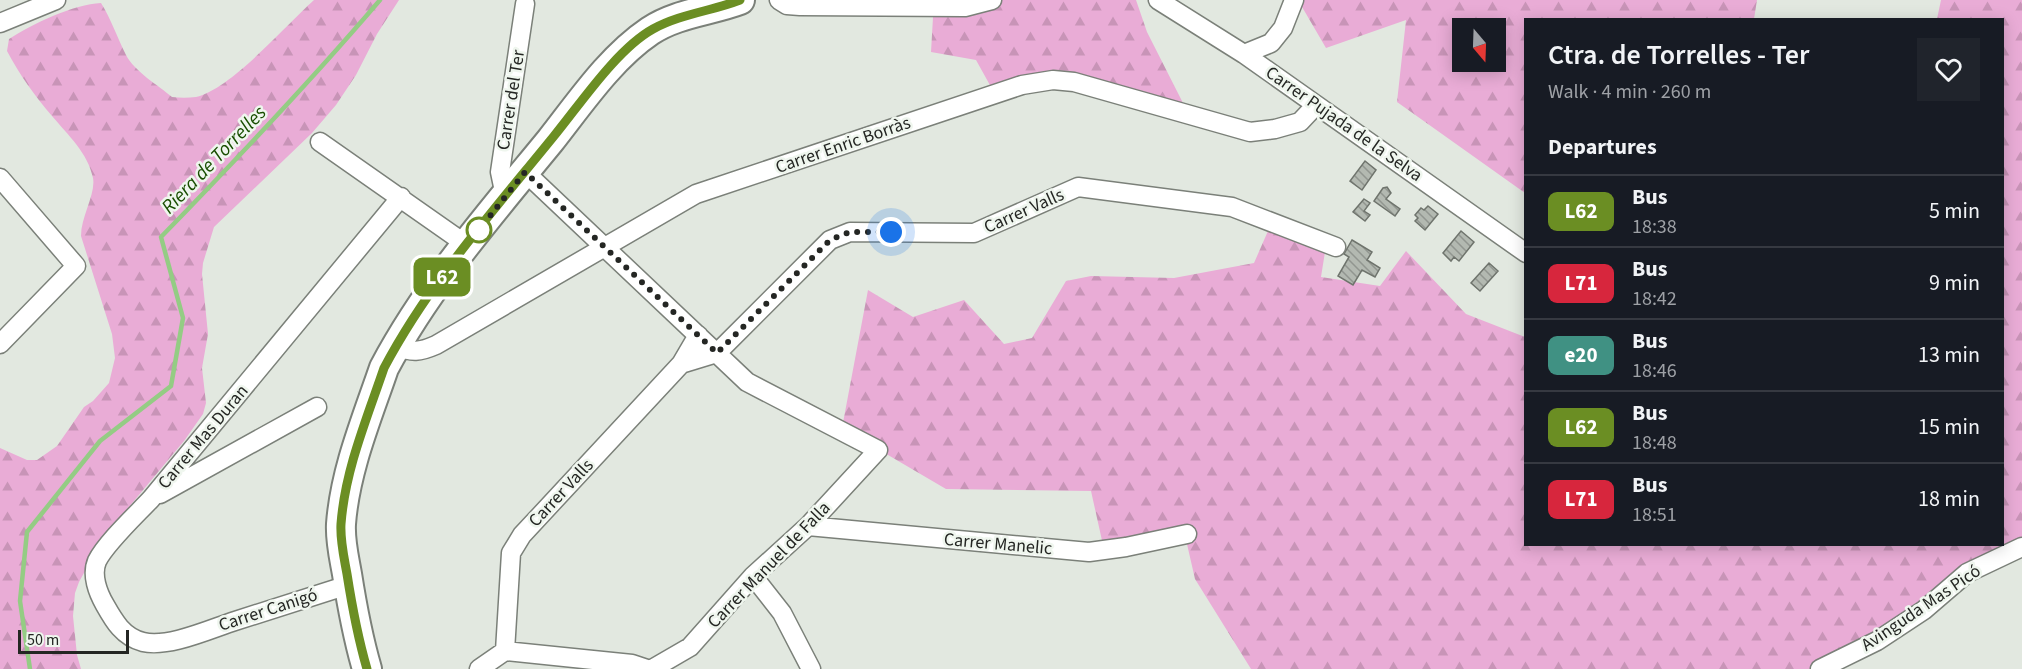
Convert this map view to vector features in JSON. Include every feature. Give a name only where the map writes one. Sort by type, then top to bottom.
[{"type":"main road","points":[[367,669],[348,585],[341,546],[341,525],[351,468],[381,378],[396,346],[427,296],[505,196],[594,86],[632,44],[653,29],[667,23],[740,0]]},
{"type":"street","points":[[0,23],[56,0]]},
{"type":"street","points":[[779,0],[787,5],[800,6],[965,7],[992,0]]},
{"type":"street","name":"Carrer Pujada de la Selva","points":[[1158,0],[1244,54],[1524,252]]},
{"type":"street","points":[[1244,54],[1271,43],[1283,28],[1294,0]]},
{"type":"street","name":"Carrer del Ter","points":[[505,196],[500,172],[525,4]]},
{"type":"street","name":"Carrer Enric Borràs","points":[[396,346],[409,352],[420,352],[436,345],[696,194],[1022,85],[1053,81],[1074,82],[1250,132],[1275,129],[1300,122],[1316,105]]},
{"type":"street","points":[[320,142],[467,245]]},
{"type":"street","points":[[525,172],[717,353]]},
{"type":"street","points":[[0,178],[76,266],[0,344]]},
{"type":"street","name":"Carrer Valls","points":[[681,364],[717,353],[830,240],[850,232],[974,233],[1078,187],[1232,207],[1336,247]]},
{"type":"street","name":"Carrer Mas Duran","points":[[188,636],[158,643],[141,642],[126,634],[113,620],[102,600],[95,580],[97,562],[401,197]]},
{"type":"street","name":"Carrer Valls","points":[[505,651],[511,553],[522,536],[681,364],[698,335]]},
{"type":"street","name":"Carrer Manuel de Falla","points":[[649,669],[690,647],[753,576],[808,526],[878,450],[747,381],[717,353]]},
{"type":"street","points":[[151,499],[317,407]]},
{"type":"street","name":"Carrer Manelic","points":[[808,526],[1089,552],[1187,534]]},
{"type":"street","name":"Avinguda Mas Picó","points":[[1820,669],[1877,641],[1924,609],[1967,573],[2022,547]]},
{"type":"street","points":[[753,576],[782,614],[811,669]]},
{"type":"street","name":"Carrer Canigó","points":[[188,636],[348,585]]},
{"type":"street","points":[[479,669],[505,651],[632,664],[649,669]]},
{"type":"green space","points":[[314,0],[399,0],[336,105],[312,133],[214,227],[202,274],[208,334],[202,368],[206,403],[203,414],[184,441],[103,538],[79,582],[75,593],[73,616],[77,655],[81,669],[0,669],[0,448],[27,460],[37,460],[57,446],[84,407],[93,401],[109,383],[115,358],[112,334],[81,236],[83,221],[91,198],[93,178],[87,160],[77,145],[39,101],[17,68],[7,51],[9,39],[54,16],[78,7],[101,3],[126,55],[135,67],[172,97],[196,97],[210,92],[241,70]]},
{"type":"green space","points":[[934,0],[1136,0],[1147,32],[1184,105],[1053,70],[991,87],[976,60],[931,52]]},
{"type":"green space","points":[[1298,0],[1757,0],[1754,18],[1524,18],[1524,192],[1397,102],[1406,20],[1326,48]]},
{"type":"green space","points":[[1941,0],[2022,0],[2022,557],[1969,582],[1834,669],[1251,669],[1195,579],[1184,531],[1103,545],[1091,491],[946,489],[842,428],[868,290],[913,317],[964,300],[1004,344],[1032,338],[1066,281],[1091,276],[1174,278],[1254,263],[1268,231],[1325,252],[1321,277],[1380,286],[1406,251],[1466,314],[1524,337],[1524,546],[2004,546],[2004,18],[1937,18]]},
{"type":"building","points":[[1365,161],[1376,170],[1362,190],[1350,181]]},
{"type":"building","points":[[1387,187],[1391,193],[1386,199],[1400,209],[1395,216],[1374,201],[1383,188]]},
{"type":"building","points":[[1364,199],[1370,203],[1364,211],[1370,215],[1365,221],[1353,212]]},
{"type":"building","points":[[1428,206],[1438,214],[1425,230],[1415,221],[1418,218],[1415,215],[1421,208],[1424,210]]},
{"type":"building","points":[[1461,231],[1474,242],[1459,261],[1454,257],[1451,261],[1443,253]]},
{"type":"building","points":[[1352,240],[1372,252],[1367,260],[1380,268],[1375,277],[1362,270],[1353,285],[1338,276],[1349,257],[1344,254]]},
{"type":"building","points":[[1489,263],[1498,271],[1480,291],[1471,283]]},
{"type":"waterway","name":"Riera de Torrelles","points":[[30,669],[20,601],[27,532],[100,441],[171,386],[183,318],[161,237],[327,61],[380,0]]},
{"type":"bus line","name":"L62","points":[[367,669],[341,546],[341,525],[351,468],[384,368],[391,355],[427,296],[580,104],[632,44],[653,29],[667,23],[740,0]]},
{"type":"route","points":[[479,230],[525,172],[717,353],[830,240],[850,232],[891,232]]}]
